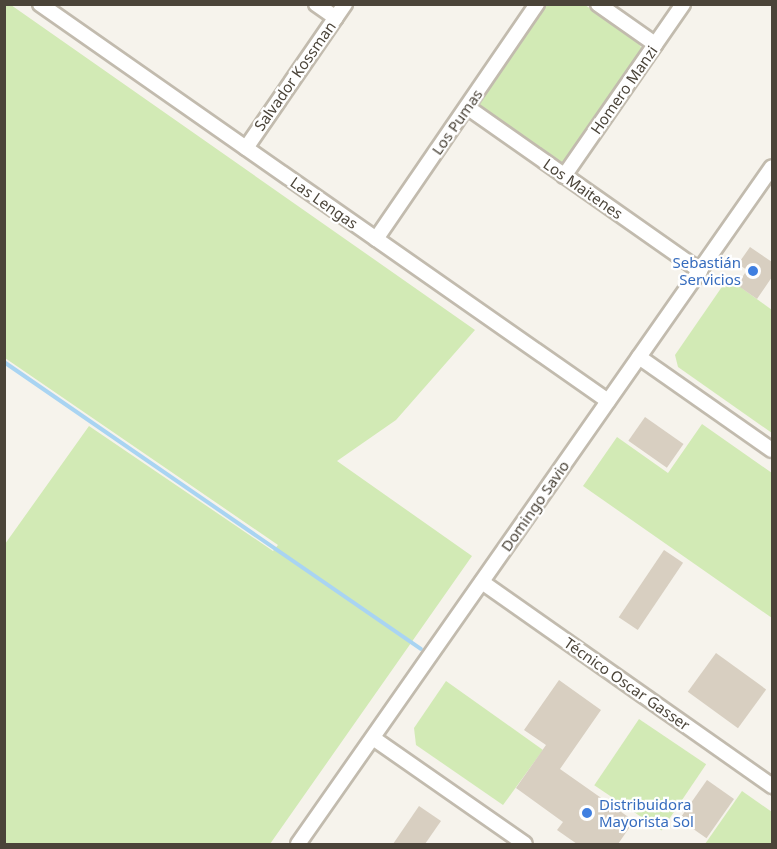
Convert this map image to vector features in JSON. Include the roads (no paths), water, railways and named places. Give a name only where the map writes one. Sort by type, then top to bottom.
[{"type":"street","name":"Las Lengas","points":[[40,4],[608,401]]},
{"type":"street","points":[[316,4],[336,18]]},
{"type":"street","name":"Salvador Kossman","points":[[246,148],[345,4]]},
{"type":"street","name":"Los Pumas","points":[[376,239],[537,4]]},
{"type":"street","points":[[598,4],[655,44]]},
{"type":"street","name":"Homero Manzi","points":[[564,176],[683,4]]},
{"type":"street","name":"Los Maitenes","points":[[467,107],[700,271]]},
{"type":"street","name":"Domingo Savio","points":[[298,844],[772,167]]},
{"type":"street","points":[[639,357],[772,450]]},
{"type":"street","name":"Técnico Oscar Gasser","points":[[482,582],[772,786]]},
{"type":"street","points":[[373,738],[525,844]]},
{"type":"waterway","points":[[4,362],[421,649]]},
{"type":"place","name":"Sebastián Servicios","points":[[753,271]]},
{"type":"place","name":"Distribuidora Mayorista Sol","points":[[587,813]]}]
